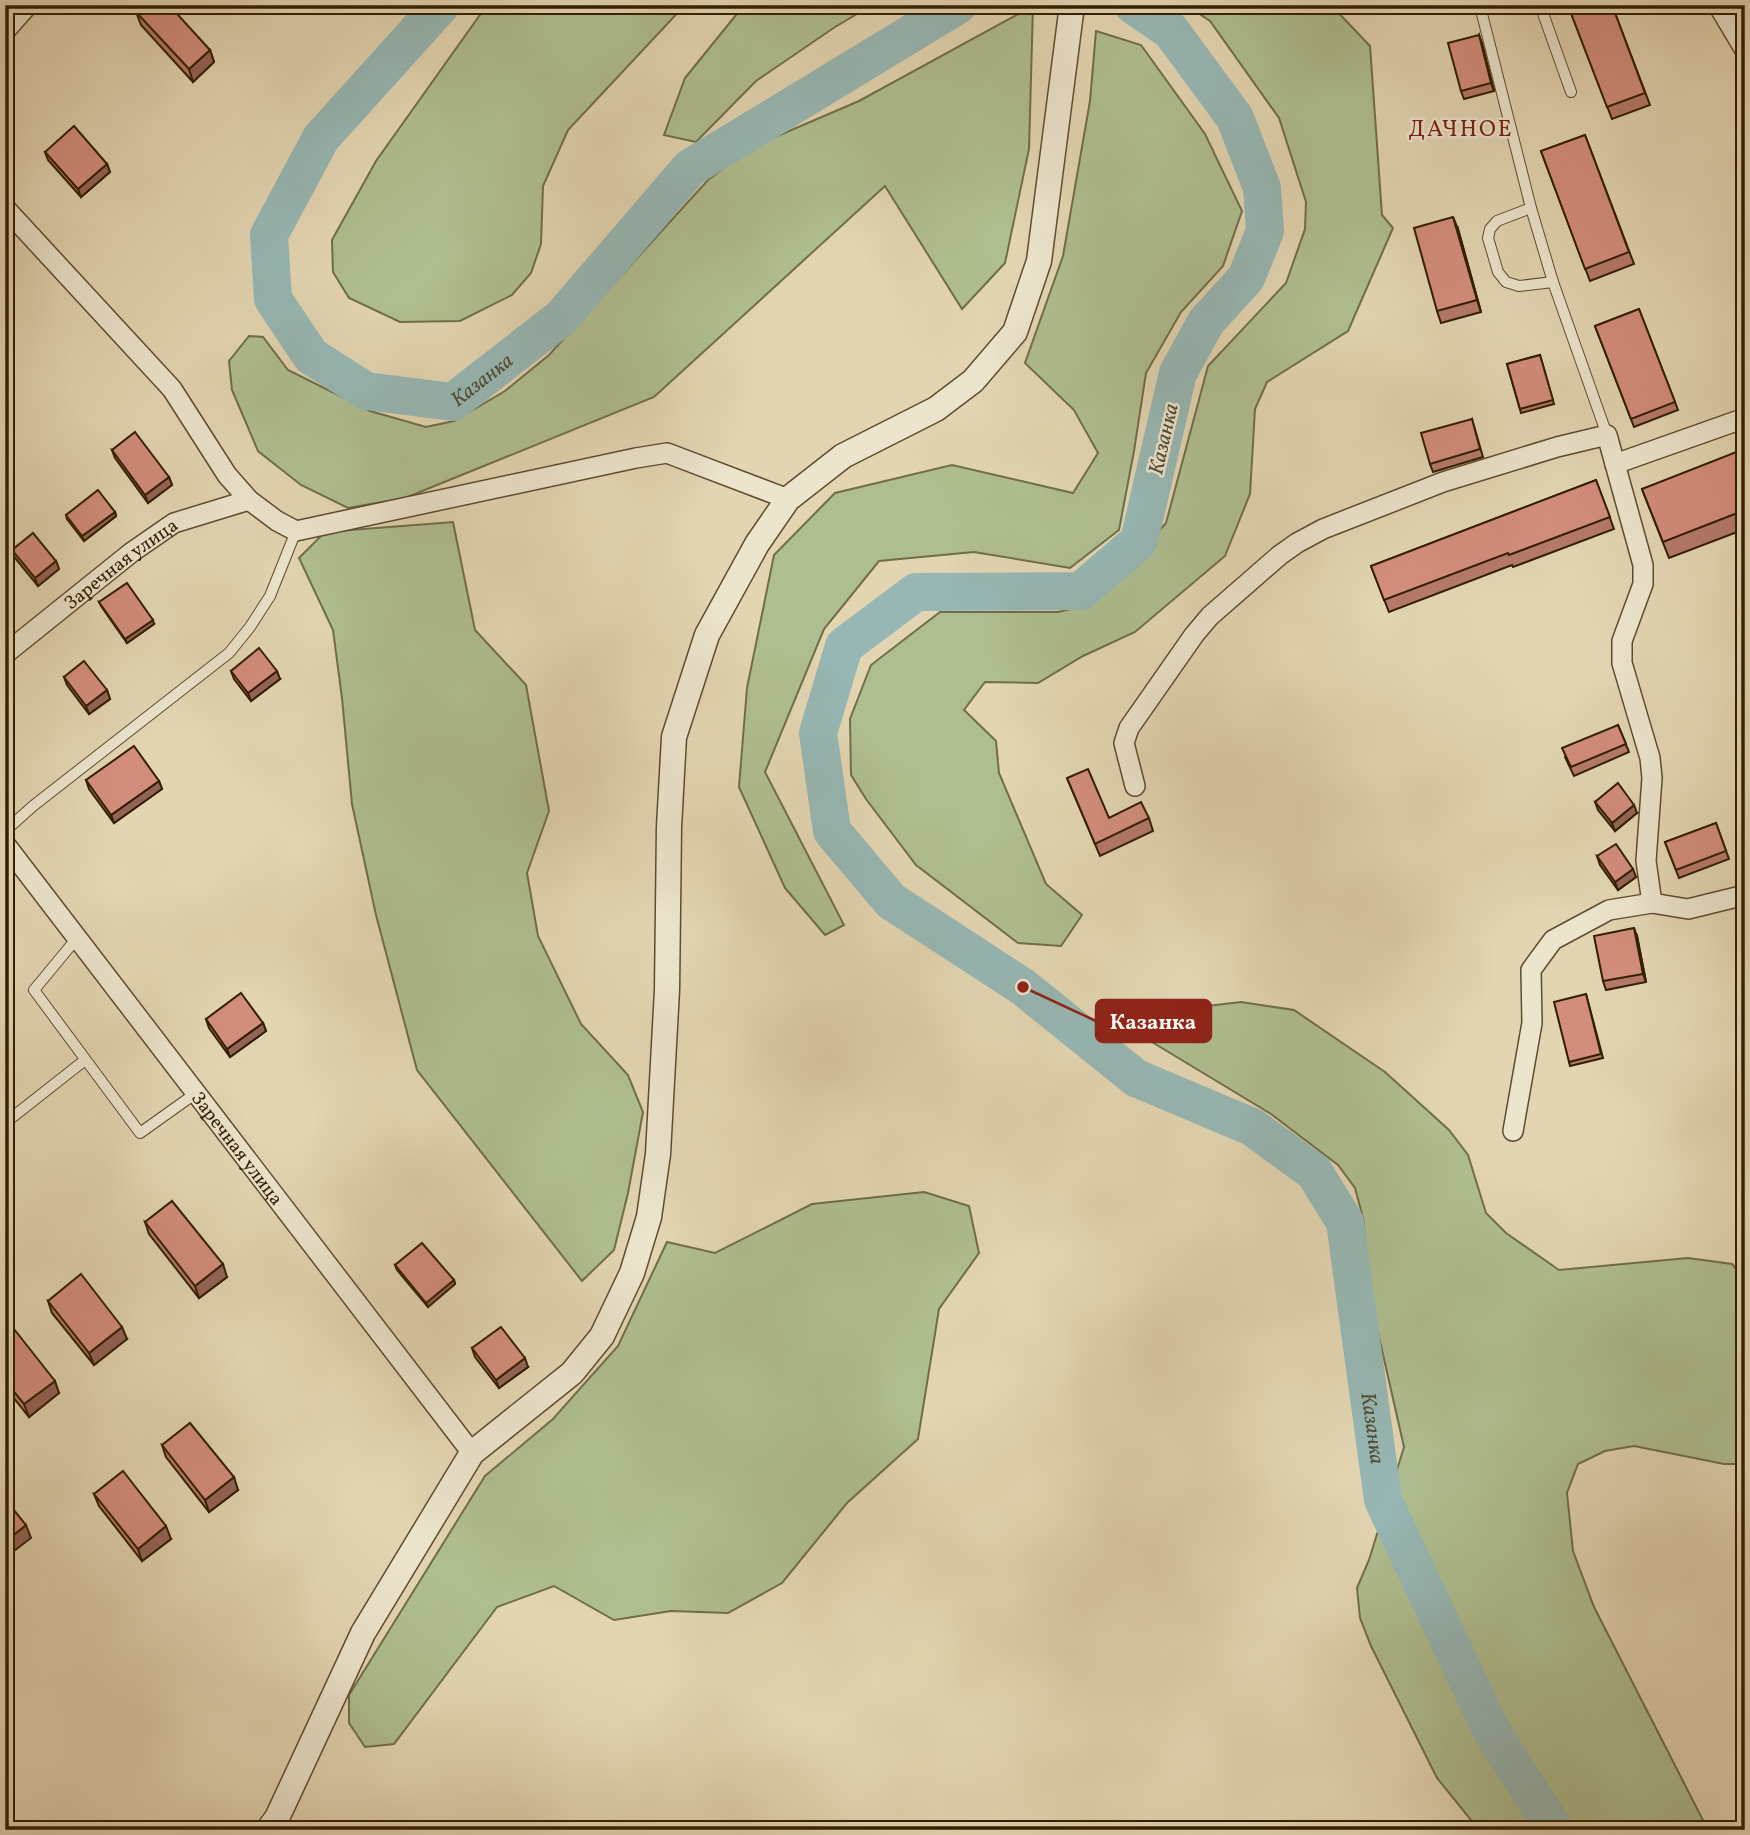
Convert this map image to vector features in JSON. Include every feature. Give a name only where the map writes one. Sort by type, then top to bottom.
[{"type":"street","points":[[5,31],[28,5]]},
{"type":"street","points":[[268,1830],[277,1818],[363,1633],[472,1453],[572,1373],[602,1336],[632,1273],[649,1217],[658,1154],[667,989],[669,827],[674,737],[707,635],[757,544],[788,499],[843,456],[936,410],[973,381],[1015,332],[1039,261],[1072,5]]},
{"type":"street","points":[[1718,5],[1745,50]]},
{"type":"street","points":[[5,208],[172,388],[227,475],[249,500],[277,521],[296,531],[667,453],[788,499]]},
{"type":"street","points":[[1615,464],[1745,418]]},
{"type":"street","points":[[1135,786],[1124,743],[1129,728],[1210,616],[1280,555],[1323,530],[1443,482],[1557,447],[1607,435],[1643,565],[1643,584],[1622,641],[1622,663],[1650,758],[1652,778],[1646,861],[1652,904]]},
{"type":"street","name":"Заречная улица","points":[[5,654],[132,552],[174,523],[249,500]]},
{"type":"street","name":"Заречная улица","points":[[5,844],[472,1453]]},
{"type":"street","points":[[1513,1130],[1532,1023],[1531,970],[1553,940],[1609,911],[1652,904],[1688,909],[1745,895]]},
{"type":"lane","points":[[1492,5],[1481,10],[1531,208],[1553,282],[1607,435]]},
{"type":"lane","points":[[1540,5],[1571,92]]},
{"type":"lane","points":[[1531,208],[1497,221],[1490,229],[1488,238],[1498,272],[1506,282],[1519,286],[1553,282]]},
{"type":"lane","points":[[5,831],[33,806],[229,653],[270,596],[296,531]]},
{"type":"lane","points":[[77,938],[34,990],[140,1133],[196,1093]]},
{"type":"lane","points":[[5,1123],[85,1060]]},
{"type":"green space","points":[[487,5],[685,5],[568,130],[543,186],[541,244],[531,273],[512,295],[460,321],[400,322],[349,298],[333,272],[332,240],[376,161]]},
{"type":"green space","points":[[744,5],[872,5],[756,81],[696,142],[664,135],[685,78]]},
{"type":"green space","points":[[1186,5],[1331,5],[1370,46],[1382,215],[1393,228],[1348,331],[1267,382],[1255,409],[1250,494],[1225,556],[1135,632],[1083,656],[1038,683],[985,682],[964,710],[996,741],[999,773],[1046,884],[1082,915],[1061,946],[1018,943],[916,865],[866,799],[851,775],[850,719],[871,665],[940,612],[1058,612],[1087,605],[1110,587],[1166,523],[1208,366],[1286,283],[1305,229],[1306,202],[1279,118],[1210,21]]},
{"type":"green space","points":[[1033,6],[1029,149],[1005,263],[962,309],[885,186],[654,397],[405,498],[348,508],[301,485],[258,451],[232,390],[229,361],[249,336],[263,337],[288,370],[370,411],[426,427],[454,421],[505,391],[549,355],[708,180],[754,146],[859,101]]},
{"type":"green space","points":[[1096,31],[1141,45],[1205,134],[1242,211],[1223,266],[1181,312],[1146,373],[1119,530],[1070,568],[974,552],[879,561],[824,629],[765,772],[844,925],[825,935],[785,888],[739,787],[747,688],[774,555],[835,493],[952,465],[1073,493],[1098,453],[1074,410],[1025,363],[1063,256],[1090,101]]},
{"type":"green space","points":[[453,522],[475,630],[526,685],[549,811],[527,873],[538,936],[581,1024],[628,1075],[643,1112],[614,1250],[582,1281],[417,1070],[376,915],[352,804],[333,630],[299,558],[325,532]]},
{"type":"green space","points":[[1241,1002],[1294,1010],[1385,1072],[1449,1130],[1468,1155],[1486,1213],[1506,1233],[1559,1270],[1688,1258],[1732,1264],[1745,1279],[1745,1464],[1724,1464],[1634,1446],[1605,1451],[1578,1464],[1567,1493],[1573,1551],[1594,1607],[1708,1830],[1479,1830],[1437,1778],[1371,1646],[1360,1618],[1357,1588],[1369,1560],[1404,1447],[1372,1306],[1363,1218],[1355,1188],[1338,1165],[1271,1114],[1142,1036],[1140,1008],[1166,1003],[1207,1006]]},
{"type":"green space","points":[[924,1192],[969,1206],[979,1253],[939,1309],[918,1439],[847,1503],[782,1583],[728,1613],[671,1611],[614,1620],[554,1586],[497,1607],[394,1744],[365,1747],[349,1723],[349,1695],[485,1476],[553,1419],[618,1346],[667,1242],[715,1253],[812,1204]]},
{"type":"building","points":[[144,5],[169,5],[210,50],[189,69],[136,12]]},
{"type":"building","points":[[1576,5],[1612,5],[1645,93],[1607,107],[1569,8]]},
{"type":"building","points":[[1479,35],[1491,83],[1461,91],[1448,43]]},
{"type":"building","points":[[74,126],[107,164],[78,189],[45,152]]},
{"type":"building","points":[[1585,135],[1629,252],[1585,269],[1541,151]]},
{"type":"building","points":[[1453,217],[1477,300],[1437,311],[1414,228]]},
{"type":"building","points":[[1639,309],[1675,402],[1631,419],[1595,326]]},
{"type":"building","points":[[1540,355],[1553,400],[1520,409],[1507,364]]},
{"type":"building","points":[[1472,419],[1480,449],[1430,464],[1421,433]]},
{"type":"building","points":[[135,432],[169,477],[145,495],[112,450]]},
{"type":"building","points":[[1744,449],[1745,510],[1663,542],[1642,489]]},
{"type":"building","points":[[1596,480],[1610,517],[1384,600],[1371,566]]},
{"type":"building","points":[[98,490],[115,512],[82,536],[66,515]]},
{"type":"building","points":[[33,533],[56,561],[35,578],[12,550]]},
{"type":"building","points":[[127,583],[153,620],[125,639],[99,602]]},
{"type":"building","points":[[259,648],[277,671],[248,693],[231,671]]},
{"type":"building","points":[[84,661],[107,690],[86,706],[64,677]]},
{"type":"building","points":[[1618,725],[1626,744],[1571,767],[1562,748]]},
{"type":"building","points":[[134,746],[159,781],[111,815],[86,780]]},
{"type":"building","points":[[1088,769],[1109,818],[1141,802],[1149,818],[1095,844],[1067,778]]},
{"type":"building","points":[[1618,783],[1634,805],[1612,823],[1595,802]]},
{"type":"building","points":[[1716,823],[1726,851],[1676,870],[1665,842]]},
{"type":"building","points":[[1616,844],[1633,869],[1615,882],[1597,856]]},
{"type":"building","points":[[1634,928],[1643,974],[1603,981],[1594,936]]},
{"type":"building","points":[[241,993],[263,1023],[227,1049],[206,1019]]},
{"type":"building","points":[[1586,994],[1601,1054],[1569,1062],[1554,1002]]},
{"type":"building","points":[[172,1201],[223,1264],[195,1286],[145,1222]]},
{"type":"building","points":[[422,1243],[454,1280],[426,1303],[395,1265]]},
{"type":"building","points":[[81,1274],[122,1327],[89,1353],[48,1301]]},
{"type":"building","points":[[501,1327],[525,1358],[496,1380],[472,1348]]},
{"type":"building","points":[[14,1329],[55,1381],[24,1404],[5,1381],[5,1336]]},
{"type":"building","points":[[190,1423],[234,1477],[205,1500],[162,1445]]},
{"type":"building","points":[[123,1471],[166,1526],[138,1549],[94,1494]]},
{"type":"building","points":[[5,1499],[26,1525],[5,1542]]},
{"type":"waterway","name":"Казанка","points":[[441,5],[321,138],[269,235],[273,299],[311,356],[366,391],[453,402],[562,317],[690,168],[958,5]]},
{"type":"waterway","name":"Казанка","points":[[1133,5],[1171,31],[1235,118],[1262,188],[1265,231],[1246,278],[1206,322],[1178,373],[1139,541],[1081,591],[916,592],[844,646],[818,733],[832,831],[891,901],[1023,987],[1136,1078],[1252,1127],[1314,1172],[1345,1222],[1383,1500],[1492,1732],[1555,1830]]},
{"type":"place","name":"Казанка","points":[[1023,987]]},
{"type":"district","name":"ДАЧНОЕ","points":[[1461,128]]}]
